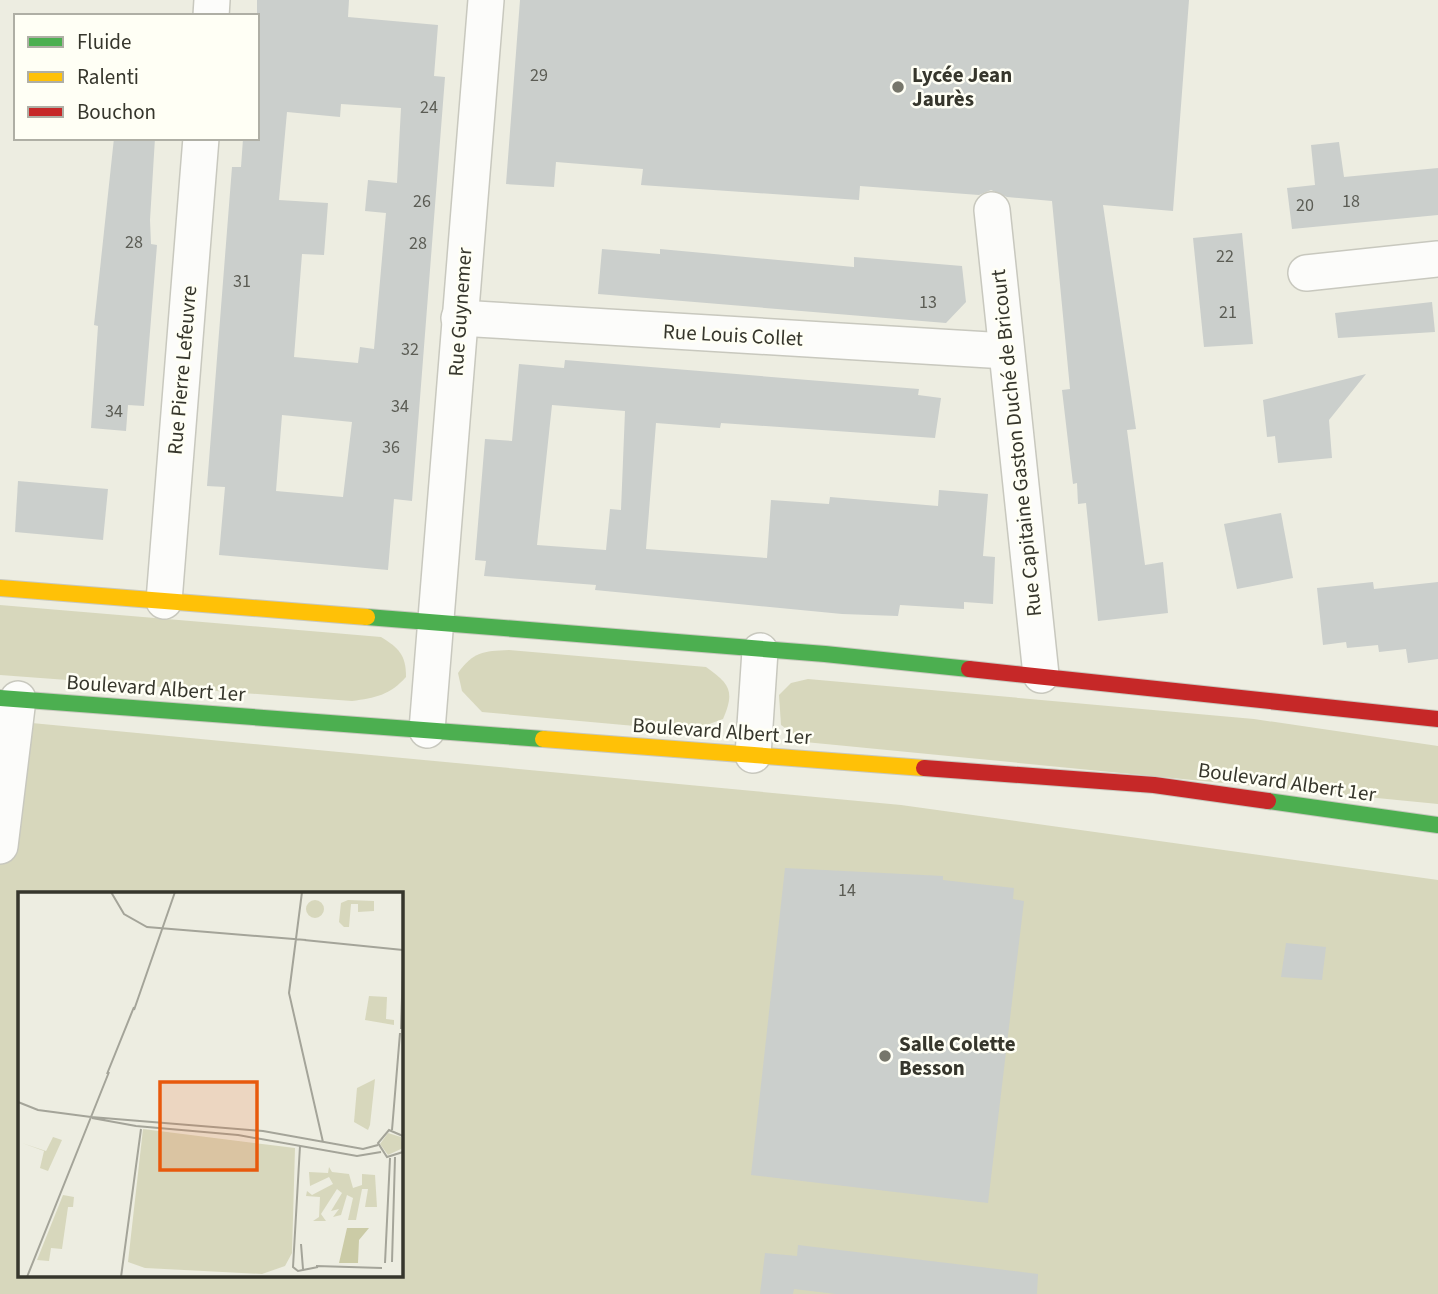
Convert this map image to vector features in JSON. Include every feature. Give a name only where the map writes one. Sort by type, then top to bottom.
[{"type":"main road","points":[[0,588],[1041,675],[1438,719]]},
{"type":"main road","name":"Boulevard Albert 1er","points":[[9,698],[1154,785],[1438,825]]},
{"type":"street","name":"Rue Guynemer","points":[[427,730],[486,0]]},
{"type":"street","name":"Rue Pierre Lefeuvre","points":[[164,601],[201,140]]},
{"type":"street","name":"Rue Capitaine Gaston Duché de Bricourt","points":[[992,211],[1041,675]]},
{"type":"street","points":[[1306,273],[1438,259]]},
{"type":"street","name":"Rue Louis Collet","points":[[459,318],[1006,351]]},
{"type":"street","points":[[753,755],[760,651]]},
{"type":"street","points":[[0,846],[9,698]]},
{"type":"green space","points":[[0,605],[381,637],[400,653],[405,663],[406,677],[382,695],[352,701],[0,675]]},
{"type":"green space","points":[[509,650],[706,667],[725,684],[729,701],[723,719],[690,731],[482,712],[462,691],[458,673],[479,654]]},
{"type":"green space","points":[[808,679],[1254,719],[1438,746],[1438,804],[805,742],[781,725],[779,695],[791,683]]},
{"type":"green space","points":[[0,720],[901,805],[1438,880],[1438,1294],[0,1294]]},
{"type":"building","points":[[257,0],[349,0],[348,17],[438,25],[434,76],[445,77],[412,501],[394,499],[388,570],[219,555],[225,487],[207,486],[232,167],[241,167],[243,140],[259,140]],"holes":[[[341,104],[401,108],[397,183],[368,180],[365,211],[386,213],[374,349],[360,347],[358,363],[294,357],[302,254],[324,255],[328,203],[279,200],[287,112],[340,117]],[[282,415],[352,422],[343,497],[276,491]]]},
{"type":"building","name":"Lycée Jean Jaurès","points":[[520,0],[1189,0],[1173,211],[1103,205],[1136,429],[1127,430],[1145,565],[1163,562],[1168,613],[1098,621],[1086,503],[1078,504],[1077,483],[1073,484],[1062,390],[1070,389],[1052,201],[1007,197],[991,190],[979,195],[860,186],[859,200],[641,185],[643,169],[556,162],[554,187],[506,184]]},
{"type":"building","points":[[114,140],[155,140],[150,220],[151,244],[157,245],[144,406],[128,405],[126,431],[91,428],[98,326],[94,325]]},
{"type":"building","points":[[1339,142],[1344,177],[1438,168],[1438,215],[1292,229],[1287,188],[1315,185],[1311,145]]},
{"type":"building","points":[[1242,233],[1253,344],[1204,347],[1193,238]]},
{"type":"building","points":[[602,249],[660,254],[660,249],[854,267],[854,257],[962,266],[966,302],[946,323],[598,294]]},
{"type":"building","points":[[1432,302],[1435,332],[1338,338],[1335,313]]},
{"type":"building","points":[[565,360],[919,389],[918,395],[941,398],[935,438],[721,423],[720,428],[656,423],[646,549],[767,558],[771,500],[829,504],[830,497],[938,506],[939,490],[988,494],[983,556],[995,557],[993,604],[964,602],[964,609],[900,605],[898,616],[842,614],[595,590],[596,585],[484,576],[486,561],[475,560],[485,439],[512,441],[519,364],[564,368]],"holes":[[[552,405],[625,411],[621,510],[610,509],[606,550],[537,545]]]},
{"type":"building","points":[[1366,374],[1329,420],[1332,458],[1278,463],[1275,436],[1267,437],[1263,400]]},
{"type":"building","points":[[18,481],[108,489],[103,540],[15,532]]},
{"type":"building","points":[[1281,513],[1293,578],[1237,589],[1224,524]]},
{"type":"building","points":[[1373,582],[1374,589],[1438,582],[1438,659],[1408,663],[1406,649],[1379,652],[1378,645],[1347,648],[1346,642],[1323,645],[1317,588]]},
{"type":"building","name":"Salle Colette Besson","points":[[785,868],[943,876],[943,880],[1014,888],[1013,899],[1024,901],[988,1203],[751,1175]]},
{"type":"building","points":[[1286,943],[1326,947],[1322,980],[1281,977]]},
{"type":"building","points":[[798,1245],[1038,1274],[1037,1294],[836,1294],[794,1289],[793,1294],[760,1294],[765,1253],[797,1256]]},
{"type":"traffic: fast","points":[[367,617],[825,654],[969,669]]},
{"type":"traffic: fast","points":[[0,698],[543,739]]},
{"type":"traffic: fast","points":[[1268,801],[1438,825]]},
{"type":"traffic: slow","points":[[0,588],[367,617]]},
{"type":"traffic: slow","points":[[543,739],[924,768]]},
{"type":"traffic: jam","points":[[969,669],[1438,719]]},
{"type":"traffic: jam","points":[[924,768],[1154,785],[1268,801]]},
{"type":"place","name":"Lycée Jean Jaurès","points":[[898,87]]},
{"type":"place","name":"Salle Colette Besson","points":[[885,1056]]}]
